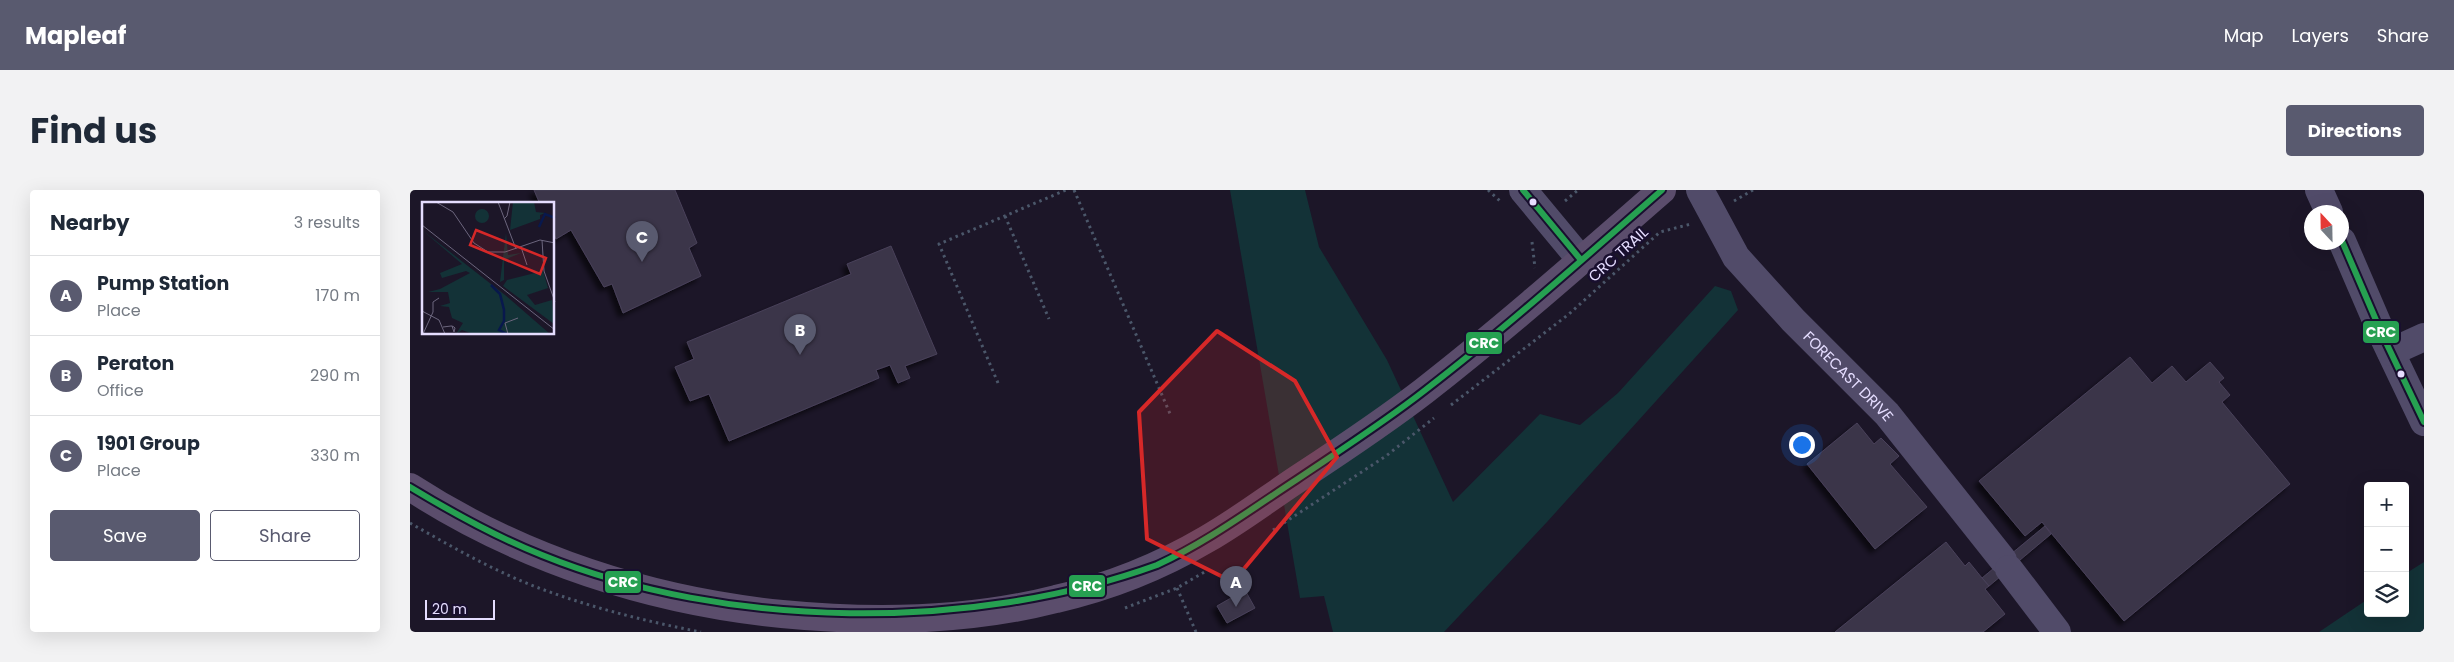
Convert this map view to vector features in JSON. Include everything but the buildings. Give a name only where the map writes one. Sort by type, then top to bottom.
[{"type":"main road","points":[[410,487],[492,533],[569,566],[637,588],[730,609],[841,619],[914,619],[1005,611],[1060,599],[1116,581],[1155,565],[1207,539],[1343,448],[1422,392],[1662,190]]},
{"type":"street","points":[[1523,190],[1581,260]]},
{"type":"street","name":"FORECAST DRIVE","points":[[1700,190],[1736,256],[1793,320],[1887,414],[2006,564],[2057,632]]},
{"type":"street","points":[[2319,190],[2326,205]]},
{"type":"street","points":[[2346,250],[2424,422]]},
{"type":"street","points":[[2391,352],[2424,337]]},
{"type":"path","points":[[998,383],[939,244],[1066,190]]},
{"type":"path","points":[[1074,190],[1172,416]]},
{"type":"path","points":[[1561,205],[1578,190]]},
{"type":"path","points":[[1731,203],[1753,190]]},
{"type":"path","points":[[1005,216],[1049,319]]},
{"type":"path","name":"CRC TRAIL","points":[[1568,314],[1660,232],[1691,224]]},
{"type":"path","points":[[1177,588],[1196,632]]},
{"type":"highlighted area","points":[[1217,331],[1295,381],[1337,457],[1233,582],[1147,539],[1139,412]]},
{"type":"green space","points":[[1230,190],[1305,190],[1319,247],[1387,360],[1453,502],[1540,414],[1580,425],[1618,393],[1715,286],[1731,291],[1738,310],[1547,522],[1444,632],[1333,632],[1324,596],[1300,598]]},
{"type":"green space","points":[[2424,562],[2424,632],[2319,632],[2364,602],[2364,617],[2409,617],[2409,571]]},
{"type":"transit line","name":"CRC","points":[[1523,190],[1581,260]]},
{"type":"transit line","name":"CRC","points":[[410,487],[475,524],[542,555],[614,580],[690,598],[769,609],[850,613],[930,611],[1009,602],[1085,587],[1157,565],[1175,556],[1211,536],[1377,426],[1485,343],[1662,190]]},
{"type":"transit line","name":"CRC","points":[[2346,250],[2382,334],[2424,422]]},
{"type":"place","name":"1901 Group","points":[[642,262]]},
{"type":"place","name":"Peraton","points":[[800,355]]},
{"type":"place","name":"Pump Station","points":[[1236,607]]}]
